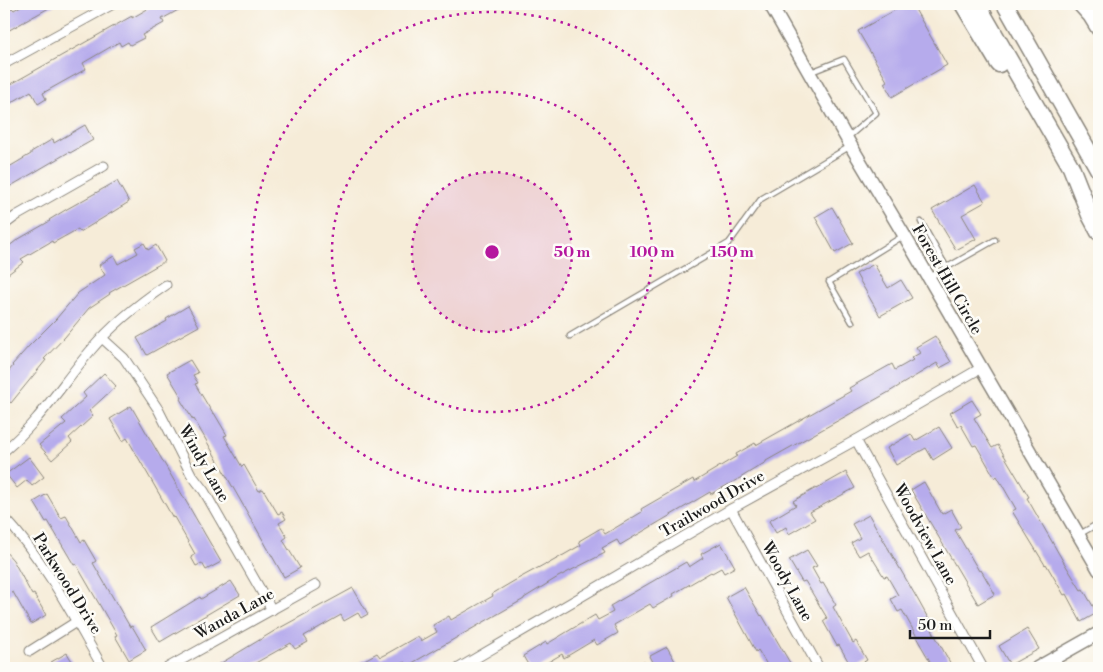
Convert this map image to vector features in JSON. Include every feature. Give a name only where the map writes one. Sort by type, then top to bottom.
[{"type":"highway","points":[[963,4],[1099,232]]},
{"type":"highway","points":[[977,4],[1071,167],[1090,215]]},
{"type":"highway","points":[[1005,4],[1099,170]]},
{"type":"highway","points":[[1082,4],[1099,28]]},
{"type":"street","points":[[4,64],[113,4]]},
{"type":"street","name":"Forest Hill Circle","points":[[770,4],[1099,570]]},
{"type":"street","points":[[4,225],[16,216],[104,166]]},
{"type":"street","points":[[4,450],[16,441],[44,411],[102,338],[141,302],[166,285]]},
{"type":"street","name":"Windy Lane","points":[[102,338],[124,358],[158,409],[191,474],[204,491],[272,610]]},
{"type":"street","name":"Trailwood Drive","points":[[459,668],[731,509],[981,368]]},
{"type":"street","name":"Woodview Lane","points":[[856,440],[983,668]]},
{"type":"street","name":"Woody Lane","points":[[731,509],[819,668]]},
{"type":"street","name":"Parkwood Drive","points":[[4,517],[19,533],[42,565],[103,668]]},
{"type":"street","name":"Wanda Lane","points":[[167,668],[316,585]]},
{"type":"street","points":[[30,651],[76,622]]},
{"type":"street","points":[[1037,668],[1059,662],[1099,633]]},
{"type":"lane","points":[[570,336],[729,243],[761,199],[849,142],[876,114],[844,59],[809,73]]},
{"type":"lane","points":[[921,222],[947,268]]},
{"type":"lane","points":[[852,322],[829,282],[904,235]]},
{"type":"lane","points":[[929,278],[995,240]]},
{"type":"lane","points":[[1079,534],[1099,523]]},
{"type":"building","points":[[24,4],[56,4],[4,33],[4,13]]},
{"type":"building","points":[[156,4],[189,4],[162,19],[164,23],[142,35],[144,38],[130,45],[128,42],[121,46],[119,42],[83,63],[86,69],[43,93],[46,99],[38,104],[31,91],[4,107],[4,88]]},
{"type":"building","points":[[906,4],[912,4],[947,65],[892,97],[884,83],[887,81],[858,31]]},
{"type":"building","points":[[85,125],[93,140],[4,190],[4,170],[53,139],[54,143]]},
{"type":"building","points":[[117,181],[129,202],[80,232],[78,229],[21,259],[24,262],[4,277],[4,250],[67,209]]},
{"type":"building","points":[[975,185],[985,202],[962,215],[976,239],[956,250],[932,210]]},
{"type":"building","points":[[832,207],[853,243],[835,253],[815,217]]},
{"type":"building","points":[[144,243],[148,250],[156,245],[165,261],[109,293],[89,308],[44,359],[46,360],[11,403],[4,397],[4,377],[12,365],[78,293],[105,275],[99,265],[114,256],[118,264],[138,253],[135,248]]},
{"type":"building","points":[[874,264],[888,288],[901,280],[912,298],[880,316],[856,274]]},
{"type":"building","points":[[188,306],[199,326],[147,355],[137,338],[167,321],[166,319]]},
{"type":"building","points":[[935,336],[951,362],[940,368],[937,363],[766,461],[740,478],[711,494],[710,492],[620,545],[617,540],[602,548],[605,553],[558,577],[524,599],[407,666],[405,662],[394,668],[350,668],[377,653],[380,657],[418,636],[421,641],[437,632],[433,625],[449,616],[451,620],[493,596],[492,594],[514,581],[581,545],[579,541],[601,528],[605,534],[642,512],[641,509],[693,479],[694,482],[737,456],[736,454],[755,443],[756,445],[851,391],[849,388],[892,364],[895,370],[913,360],[911,358],[920,353],[916,347]]},
{"type":"building","points":[[190,360],[198,373],[193,375],[198,383],[195,384],[227,435],[224,436],[242,467],[244,465],[259,491],[263,489],[278,514],[282,512],[286,519],[279,523],[287,537],[283,540],[300,568],[284,577],[194,419],[180,399],[182,398],[167,373]]},
{"type":"building","points":[[104,373],[116,386],[89,411],[93,416],[69,438],[72,442],[52,460],[39,445],[66,423],[62,419],[86,397],[83,393]]},
{"type":"building","points":[[972,400],[981,414],[974,418],[992,448],[998,445],[1029,497],[1027,498],[1063,561],[1097,613],[1081,622],[1066,594],[1064,595],[1012,511],[1016,509],[997,476],[995,478],[976,445],[973,446],[961,425],[958,427],[950,413]]},
{"type":"building","points":[[131,406],[221,562],[206,570],[202,563],[196,566],[191,557],[195,554],[174,517],[127,438],[123,441],[110,419]]},
{"type":"building","points":[[939,427],[952,448],[933,460],[926,448],[896,465],[887,448],[911,434],[915,441]]},
{"type":"building","points":[[29,457],[44,477],[32,486],[27,480],[17,488],[6,474]]},
{"type":"building","points":[[846,472],[855,488],[810,512],[815,519],[789,534],[786,527],[776,533],[769,521],[796,505],[793,501]]},
{"type":"building","points":[[924,482],[942,514],[951,509],[961,527],[955,530],[995,594],[978,604],[911,490]]},
{"type":"building","points":[[47,494],[61,518],[66,516],[81,542],[84,540],[96,561],[93,563],[130,627],[132,626],[146,650],[129,660],[115,636],[117,635],[76,564],[74,565],[48,521],[46,522],[34,502]]},
{"type":"building","points":[[869,515],[934,629],[932,630],[953,668],[934,668],[902,610],[898,612],[891,599],[898,595],[887,576],[884,577],[868,551],[859,556],[851,543],[860,538],[852,524]]},
{"type":"building","points":[[721,543],[735,567],[724,573],[721,568],[711,572],[653,608],[650,604],[614,625],[618,633],[597,645],[594,640],[564,658],[562,654],[538,668],[530,668],[523,656],[595,615],[598,620],[613,612],[610,606],[686,562],[689,567],[703,558],[701,554]]},
{"type":"building","points":[[4,550],[13,560],[32,595],[34,594],[46,615],[31,624],[13,592],[8,595],[4,588]]},
{"type":"building","points":[[807,550],[817,566],[812,568],[836,605],[833,607],[853,643],[856,641],[867,660],[854,668],[852,668],[839,645],[837,646],[823,621],[827,618],[805,581],[802,582],[789,560]]},
{"type":"building","points":[[231,581],[240,595],[160,642],[151,627],[200,597],[201,599]]},
{"type":"building","points":[[744,587],[793,668],[769,668],[758,650],[756,652],[726,597]]},
{"type":"building","points":[[353,588],[368,614],[361,618],[358,613],[344,621],[341,615],[304,636],[308,642],[295,649],[291,643],[252,665],[254,668],[213,668],[276,630]]},
{"type":"building","points":[[1027,629],[1039,649],[1010,665],[999,646]]},
{"type":"building","points":[[667,647],[679,668],[656,668],[650,656]]},
{"type":"building","points":[[67,653],[76,668],[55,668],[51,662]]}]
